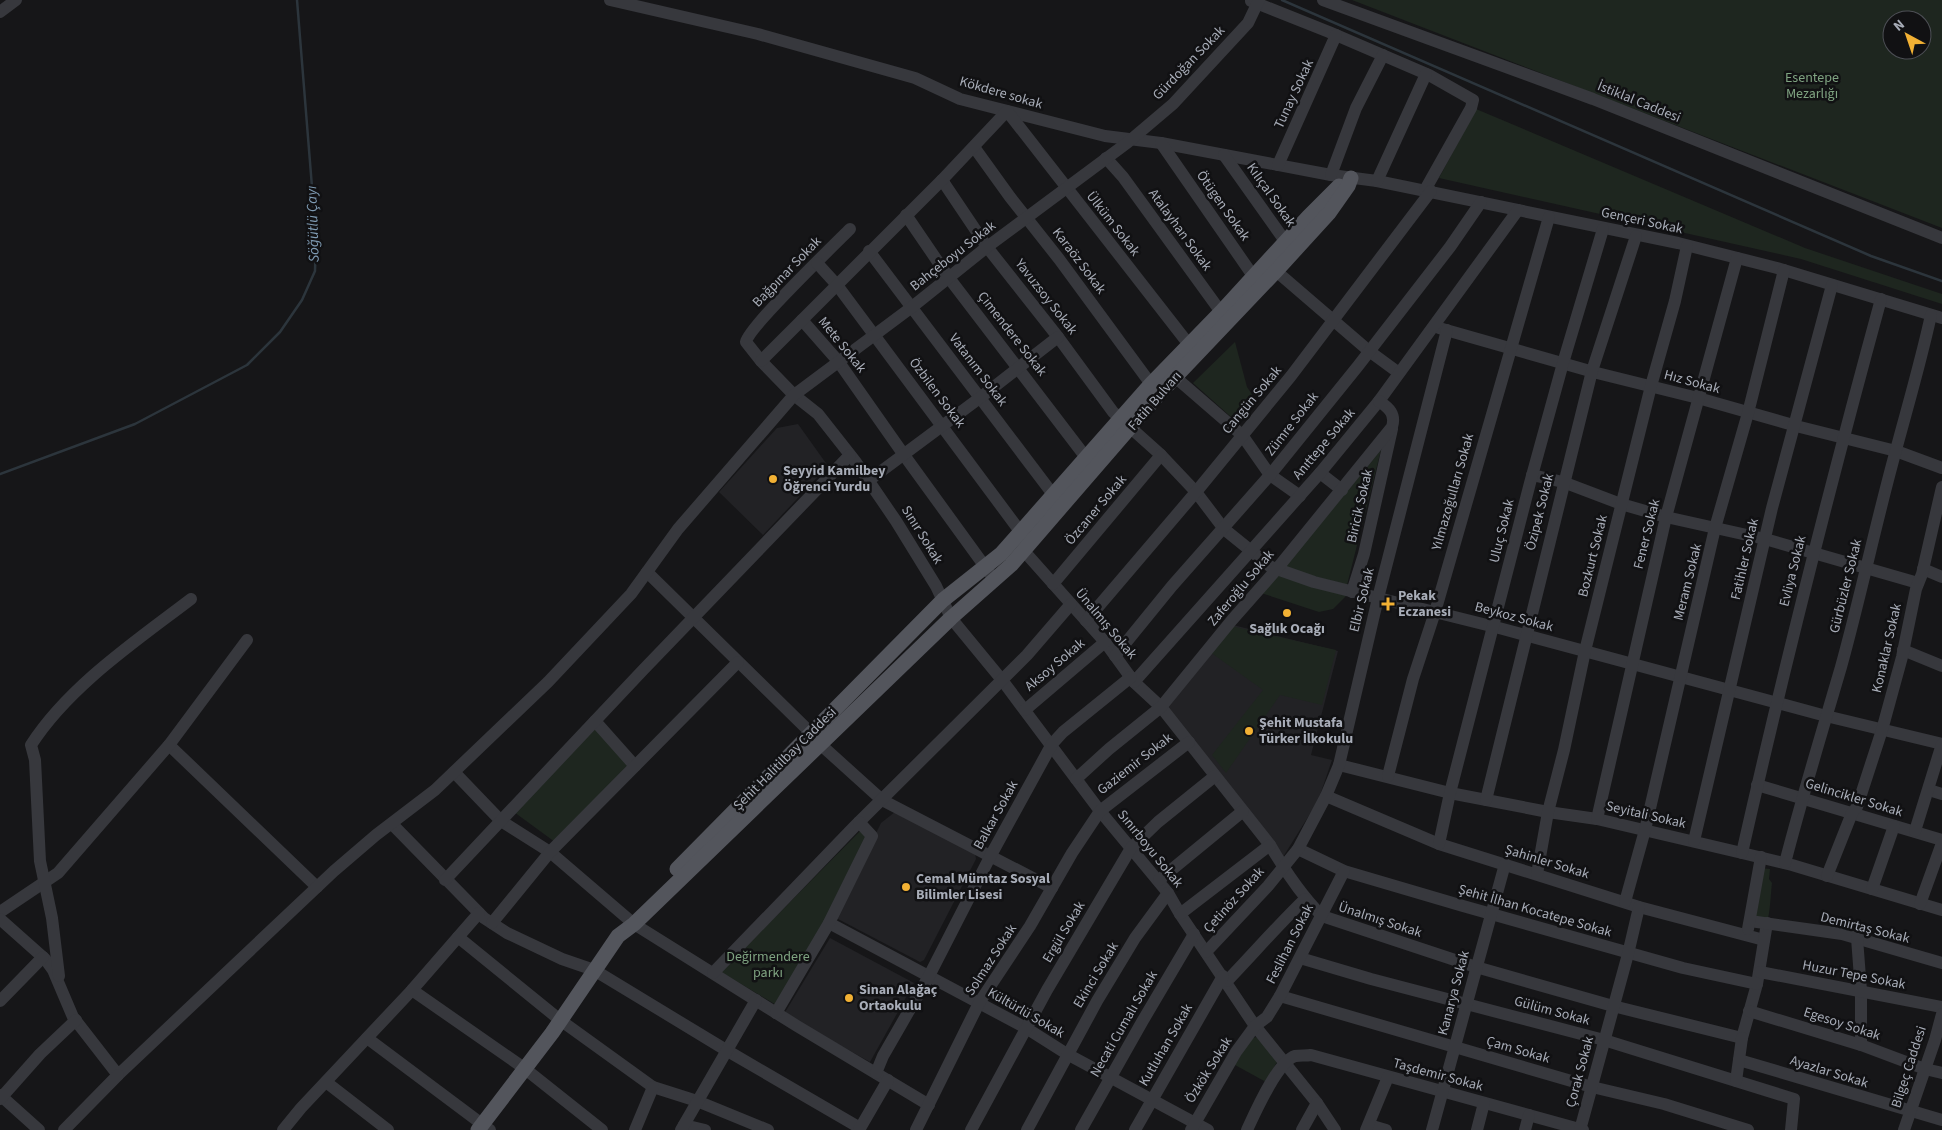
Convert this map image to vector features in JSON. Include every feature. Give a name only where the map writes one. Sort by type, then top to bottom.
[{"type":"main road","points":[[1257,282],[1276,271],[1314,211],[1351,178]]},
{"type":"main road","points":[[951,618],[990,573],[1001,554],[1025,542],[1154,389],[1290,247]]},
{"type":"main road","name":"Fatih Bulvarı","points":[[1154,389],[1175,377],[1192,350]]},
{"type":"main road","name":"Şehit Halitilbay Caddesi","points":[[483,1128],[618,936],[634,924],[816,738],[943,600],[990,573]]},
{"type":"main road","name":"Şehit Halitilbay Caddesi","points":[[816,738],[951,618]]},
{"type":"street","points":[[0,12],[16,0]]},
{"type":"street","name":"Kökdere sokak","points":[[610,0],[758,34],[915,78],[960,99],[1105,136],[1161,143],[1331,175]]},
{"type":"street","name":"İstiklal Caddesi","points":[[1323,0],[1593,100],[1942,238]]},
{"type":"street","points":[[1257,1],[1426,74],[1377,181]]},
{"type":"street","name":"Gürdoğan Sokak","points":[[1131,139],[1173,104],[1248,23],[1257,1]]},
{"type":"street","name":"Tunay Sokak","points":[[1278,165],[1336,35]]},
{"type":"street","points":[[1331,175],[1356,108],[1383,55]]},
{"type":"street","name":"Cangün Sokak","points":[[1086,620],[1196,492],[1334,321],[1428,191],[1471,108],[1472,100],[1426,74]]},
{"type":"street","name":"Mete Sokak","points":[[990,573],[904,456],[838,361],[802,320],[942,180],[1007,111]]},
{"type":"street","name":"Ülküm Sokak","points":[[1007,111],[1192,350]]},
{"type":"street","name":"Bahçeboyu Sokak","points":[[64,1130],[118,1075],[317,887],[371,840],[435,790],[473,756],[548,682],[631,594],[678,529],[794,395],[1131,139]]},
{"type":"street","name":"Ötügen Sokak","points":[[1161,143],[1257,282]]},
{"type":"street","name":"Karaöz Sokak","points":[[974,147],[1010,197],[1060,258],[1154,389]]},
{"type":"street","name":"Kılıçal Sokak","points":[[1224,155],[1290,247]]},
{"type":"street","name":"Atalayhan Sokak","points":[[1106,158],[1123,177],[1225,317]]},
{"type":"street","name":"Gençeri Sokak","points":[[1331,175],[1377,181],[1428,191],[1687,246],[1784,270],[1937,317]]},
{"type":"street","name":"Yavuzsoy Sokak","points":[[942,180],[988,247],[1113,412],[1125,424]]},
{"type":"street","name":"Zümre Sokak","points":[[1116,656],[1172,586],[1270,475],[1450,247],[1481,202]]},
{"type":"street","name":"Anıttepe Sokak","points":[[1133,679],[1320,474],[1379,401],[1518,210]]},
{"type":"street","name":"Çimendere Sokak","points":[[906,216],[950,278],[1091,463]]},
{"type":"street","name":"Yılmazoğulları Sokak","points":[[1388,776],[1413,679],[1435,612],[1548,217]]},
{"type":"street","name":"Bağpınar Sokak","points":[[747,336],[850,229]]},
{"type":"street","name":"Uluç Sokak","points":[[1439,844],[1450,793],[1532,475],[1603,229]]},
{"type":"street","name":"Özipek Sokak","points":[[1486,800],[1563,482],[1592,371],[1636,236]]},
{"type":"street","name":"Bozkurt Sokak","points":[[1537,874],[1548,812],[1564,750],[1585,651],[1651,386],[1675,301],[1687,246]]},
{"type":"street","name":"Vatanım Sokak","points":[[870,251],[1058,501]]},
{"type":"street","name":"Fener Sokak","points":[[1597,819],[1666,516],[1698,398],[1718,334],[1737,258]]},
{"type":"street","name":"Özbilen Sokak","points":[[817,263],[837,285],[875,335],[1025,542]]},
{"type":"street","name":"Meram Sokak","points":[[1625,902],[1645,830],[1715,528],[1748,413],[1784,270]]},
{"type":"street","points":[[1276,271],[1369,351],[1399,373]]},
{"type":"street","name":"Fatihler Sokak","points":[[1694,841],[1765,539],[1832,284]]},
{"type":"street","name":"Evliya Sokak","points":[[1742,853],[1814,552],[1881,299]]},
{"type":"street","name":"Gürbüzler Sokak","points":[[1785,863],[1802,797],[1816,757],[1896,451],[1937,317]]},
{"type":"street","points":[[761,361],[802,320]]},
{"type":"street","name":"Hız Sokak","points":[[1434,326],[1795,426],[1896,451],[1942,468]]},
{"type":"street","name":"Elbir Sokak","points":[[1283,868],[1298,849],[1326,796],[1339,765],[1378,598],[1447,330]]},
{"type":"street","name":"Sınır Sokak","points":[[747,336],[746,342],[761,361],[794,395],[818,414],[850,455],[896,521],[943,600],[951,618]]},
{"type":"street","points":[[868,480],[904,456],[1058,337]]},
{"type":"street","points":[[1175,377],[1242,435],[1270,475],[1300,496]]},
{"type":"street","points":[[1379,401],[1394,414],[1395,419],[1392,427]]},
{"type":"street","name":"Beykoz Sokak","points":[[1125,424],[1161,454],[1196,492],[1224,529],[1250,552],[1276,570],[1352,592],[1493,626],[1826,716],[1942,744]]},
{"type":"street","name":"Zaferoğlu Sokak","points":[[1076,779],[1109,749],[1161,707],[1342,490],[1392,427]]},
{"type":"street","name":"Biricik Sokak","points":[[1352,592],[1366,544],[1392,427]]},
{"type":"street","name":"Özcaner Sokak","points":[[1053,584],[1161,454]]},
{"type":"street","points":[[445,880],[850,455]]},
{"type":"street","points":[[1320,474],[1342,490]]},
{"type":"street","points":[[1532,475],[1563,482],[1621,504],[1814,552],[1918,583]]},
{"type":"street","name":"Konaklar Sokak","points":[[1827,876],[1852,812],[1857,807],[1882,730],[1942,492]]},
{"type":"street","name":"Ünalmış Sokak","points":[[1025,542],[1053,584],[1105,642],[1133,679],[1161,707],[1270,845],[1283,868],[1305,899],[1322,916],[1476,967],[1613,1006],[1742,1038]]},
{"type":"street","points":[[1922,569],[1942,577]]},
{"type":"street","points":[[647,572],[882,800],[1052,888]]},
{"type":"street","points":[[118,1075],[76,1020],[65,1002],[60,984],[52,918],[38,842],[35,760],[32,745],[67,700],[94,676],[191,599]]},
{"type":"street","points":[[713,973],[859,822],[1027,655],[1071,604]]},
{"type":"street","name":"Sınırboyu Sokak","points":[[951,618],[1052,744],[1100,811],[1159,880],[1255,1026],[1286,1062],[1335,1130]]},
{"type":"street","points":[[0,912],[58,873],[169,745],[247,640]]},
{"type":"street","name":"Aksoy Sokak","points":[[1024,710],[1105,642]]},
{"type":"street","points":[[1903,650],[1942,666]]},
{"type":"street","points":[[492,924],[550,852],[738,662]]},
{"type":"street","name":"Balkar Sokak","points":[[876,1073],[883,1056],[1052,744],[1064,732],[1133,679]]},
{"type":"street","points":[[595,721],[635,766]]},
{"type":"street","name":"Gaziemir Sokak","points":[[1100,811],[1189,742]]},
{"type":"street","points":[[1915,831],[1942,744]]},
{"type":"street","points":[[169,745],[317,887]]},
{"type":"street","name":"Seyitali Sokak","points":[[1339,765],[1450,793],[1548,812],[1597,819],[1762,857],[1942,910]]},
{"type":"street","points":[[454,772],[501,821],[550,852],[634,924],[776,1013],[929,1105]]},
{"type":"street","name":"Ergül Sokak","points":[[971,1130],[1026,1028],[1131,848],[1158,822],[1216,776]]},
{"type":"street","name":"Gelincikler Sokak","points":[[1757,785],[1915,831],[1942,841]]},
{"type":"street","points":[[1929,790],[1942,794]]},
{"type":"street","name":"Şahinler Sokak","points":[[1326,796],[1439,844],[1640,907],[1748,928],[1764,940]]},
{"type":"street","points":[[1159,880],[1242,810]]},
{"type":"street","name":"Solmaz Sokak","points":[[916,1130],[979,1003],[1030,926],[1100,811]]},
{"type":"street","points":[[776,1013],[829,923],[872,836],[859,822]]},
{"type":"street","points":[[392,824],[445,880],[492,924],[562,959],[594,970],[859,1129],[888,1080]]},
{"type":"street","points":[[1872,889],[1894,826]]},
{"type":"street","points":[[1920,904],[1942,841]]},
{"type":"street","points":[[1180,914],[1270,845]]},
{"type":"street","name":"Şehit İlhan Kocatepe Sokak","points":[[1298,849],[1344,871],[1628,954],[1682,968],[1759,978]]},
{"type":"street","points":[[1748,928],[1762,857]]},
{"type":"street","name":"Kanarya Sokak","points":[[1432,1130],[1505,864]]},
{"type":"street","name":"Çetinöz Sokak","points":[[1206,952],[1283,868]]},
{"type":"street","name":"Feslihan Sokak","points":[[1255,1026],[1267,1017],[1280,996],[1344,871]]},
{"type":"street","name":"Ekinci Sokak","points":[[1027,1130],[1067,1054],[1135,938],[1168,893]]},
{"type":"street","name":"Kutluhan Sokak","points":[[1136,1130],[1225,979],[1263,944],[1285,918],[1305,899]]},
{"type":"street","name":"Çorak Sokak","points":[[1581,1130],[1640,907]]},
{"type":"street","points":[[285,1129],[412,990],[479,913]]},
{"type":"street","points":[[0,918],[43,957],[53,970],[60,984]]},
{"type":"street","name":"Kültürlü Sokak","points":[[829,923],[1026,1028],[1067,1054],[1193,1126],[1208,1130]]},
{"type":"street","points":[[1736,1081],[1742,1038],[1759,978],[1767,923]]},
{"type":"street","name":"Demirtaş Sokak","points":[[1748,928],[1767,923],[1842,934],[1942,964]]},
{"type":"street","name":"Necati Cumalı Sokak","points":[[1081,1130],[1194,934]]},
{"type":"street","points":[[458,937],[560,1020],[653,1087],[697,1101],[752,1126],[768,1130]]},
{"type":"street","points":[[1857,938],[1861,991],[1861,1044]]},
{"type":"street","points":[[0,1001],[43,957]]},
{"type":"street","name":"Gülüm Sokak","points":[[1300,958],[1467,1005],[1604,1040],[1794,1098],[1790,1130]]},
{"type":"street","name":"Huzur Tepe Sokak","points":[[1759,978],[1861,991],[1942,1007]]},
{"type":"street","points":[[412,990],[524,1068],[602,1130]]},
{"type":"street","name":"Çam Sokak","points":[[1280,996],[1592,1087],[1664,1104],[1748,1130]]},
{"type":"street","points":[[705,1130],[683,1127],[756,1000]]},
{"type":"street","name":"Egesoy Sokak","points":[[1749,1012],[1861,1044],[1925,1069],[1942,1073]]},
{"type":"street","name":"Bilgeç Caddesi","points":[[1904,1130],[1925,1069],[1939,1041],[1942,1014]]},
{"type":"street","points":[[39,1130],[1,1097],[40,1054],[76,1020]]},
{"type":"street","name":"Özkök Sokak","points":[[1193,1126],[1236,1052],[1255,1026]]},
{"type":"street","points":[[367,1038],[483,1128]]},
{"type":"street","name":"Taşdemir Sokak","points":[[1286,1062],[1296,1056],[1311,1056],[1581,1130]]},
{"type":"street","name":"Ayazlar Sokak","points":[[1739,1060],[1942,1120]]},
{"type":"street","points":[[1247,1130],[1262,1098],[1286,1062]]},
{"type":"street","points":[[1386,1130],[1368,1127],[1388,1077]]},
{"type":"street","points":[[326,1082],[388,1130]]},
{"type":"street","points":[[636,1130],[653,1087]]},
{"type":"street","points":[[1302,1130],[1317,1103]]},
{"type":"street","points":[[1477,1130],[1484,1103]]},
{"type":"street","points":[[1525,1130],[1529,1115]]},
{"type":"shaded area","name":"Seyyid Kamilbey Öğrenci Yurdu","points":[[798,424],[828,466],[763,535],[719,492],[777,428]]},
{"type":"shaded area","name":"Şehit Mustafa Türker İlkokulu","points":[[1229,624],[1338,651],[1311,755],[1332,760],[1318,801],[1283,857],[1161,707]]},
{"type":"shaded area","name":"Cemal Mümtaz Sosyal Bilimler Lisesi","points":[[895,812],[975,853],[976,859],[924,960],[920,962],[838,919],[836,915],[881,823]]},
{"type":"shaded area","name":"Sinan Alağaç Ortaokulu","points":[[830,938],[914,983],[870,1062],[784,1014]]},
{"type":"green space","name":"Esentepe Mezarlığı","points":[[1352,0],[1942,0],[1942,228]]},
{"type":"green space","points":[[1476,109],[1805,248],[1942,294],[1942,304],[1801,259],[1439,178]]},
{"type":"green space","points":[[1235,342],[1247,387],[1257,402],[1239,424],[1193,383]]},
{"type":"green space","points":[[1381,450],[1347,585],[1284,568]]},
{"type":"green space","points":[[1280,571],[1348,594],[1333,609],[1319,612],[1261,593]]},
{"type":"green space","points":[[1231,626],[1336,650],[1322,705],[1280,695],[1226,773],[1212,755],[1263,690],[1210,652]]},
{"type":"green space","points":[[596,726],[631,765],[555,842],[514,812]]},
{"type":"green space","name":"Değirmendere parkı","points":[[865,826],[873,835],[778,1006],[721,972]]},
{"type":"green space","points":[[1761,868],[1770,869],[1769,879],[1772,883],[1769,915],[1768,918],[1752,920]]},
{"type":"green space","points":[[1256,1037],[1278,1060],[1266,1082],[1235,1065],[1250,1039]]},
{"type":"waterway","name":"Söğütlü Çayı","points":[[0,474],[135,424],[247,365],[280,332],[302,300],[315,271],[316,237],[297,0]]},
{"type":"waterway","points":[[1282,0],[1871,256],[1942,281]]},
{"type":"place","name":"Seyyid Kamilbey Öğrenci Yurdu","points":[[773,479]]},
{"type":"place","name":"Pekak Eczanesi","points":[[1388,604]]},
{"type":"place","name":"Sağlık Ocağı","points":[[1287,613]]},
{"type":"place","name":"Şehit Mustafa Türker İlkokulu","points":[[1249,731]]},
{"type":"place","name":"Cemal Mümtaz Sosyal Bilimler Lisesi","points":[[906,887]]},
{"type":"place","name":"Sinan Alağaç Ortaokulu","points":[[849,998]]}]
